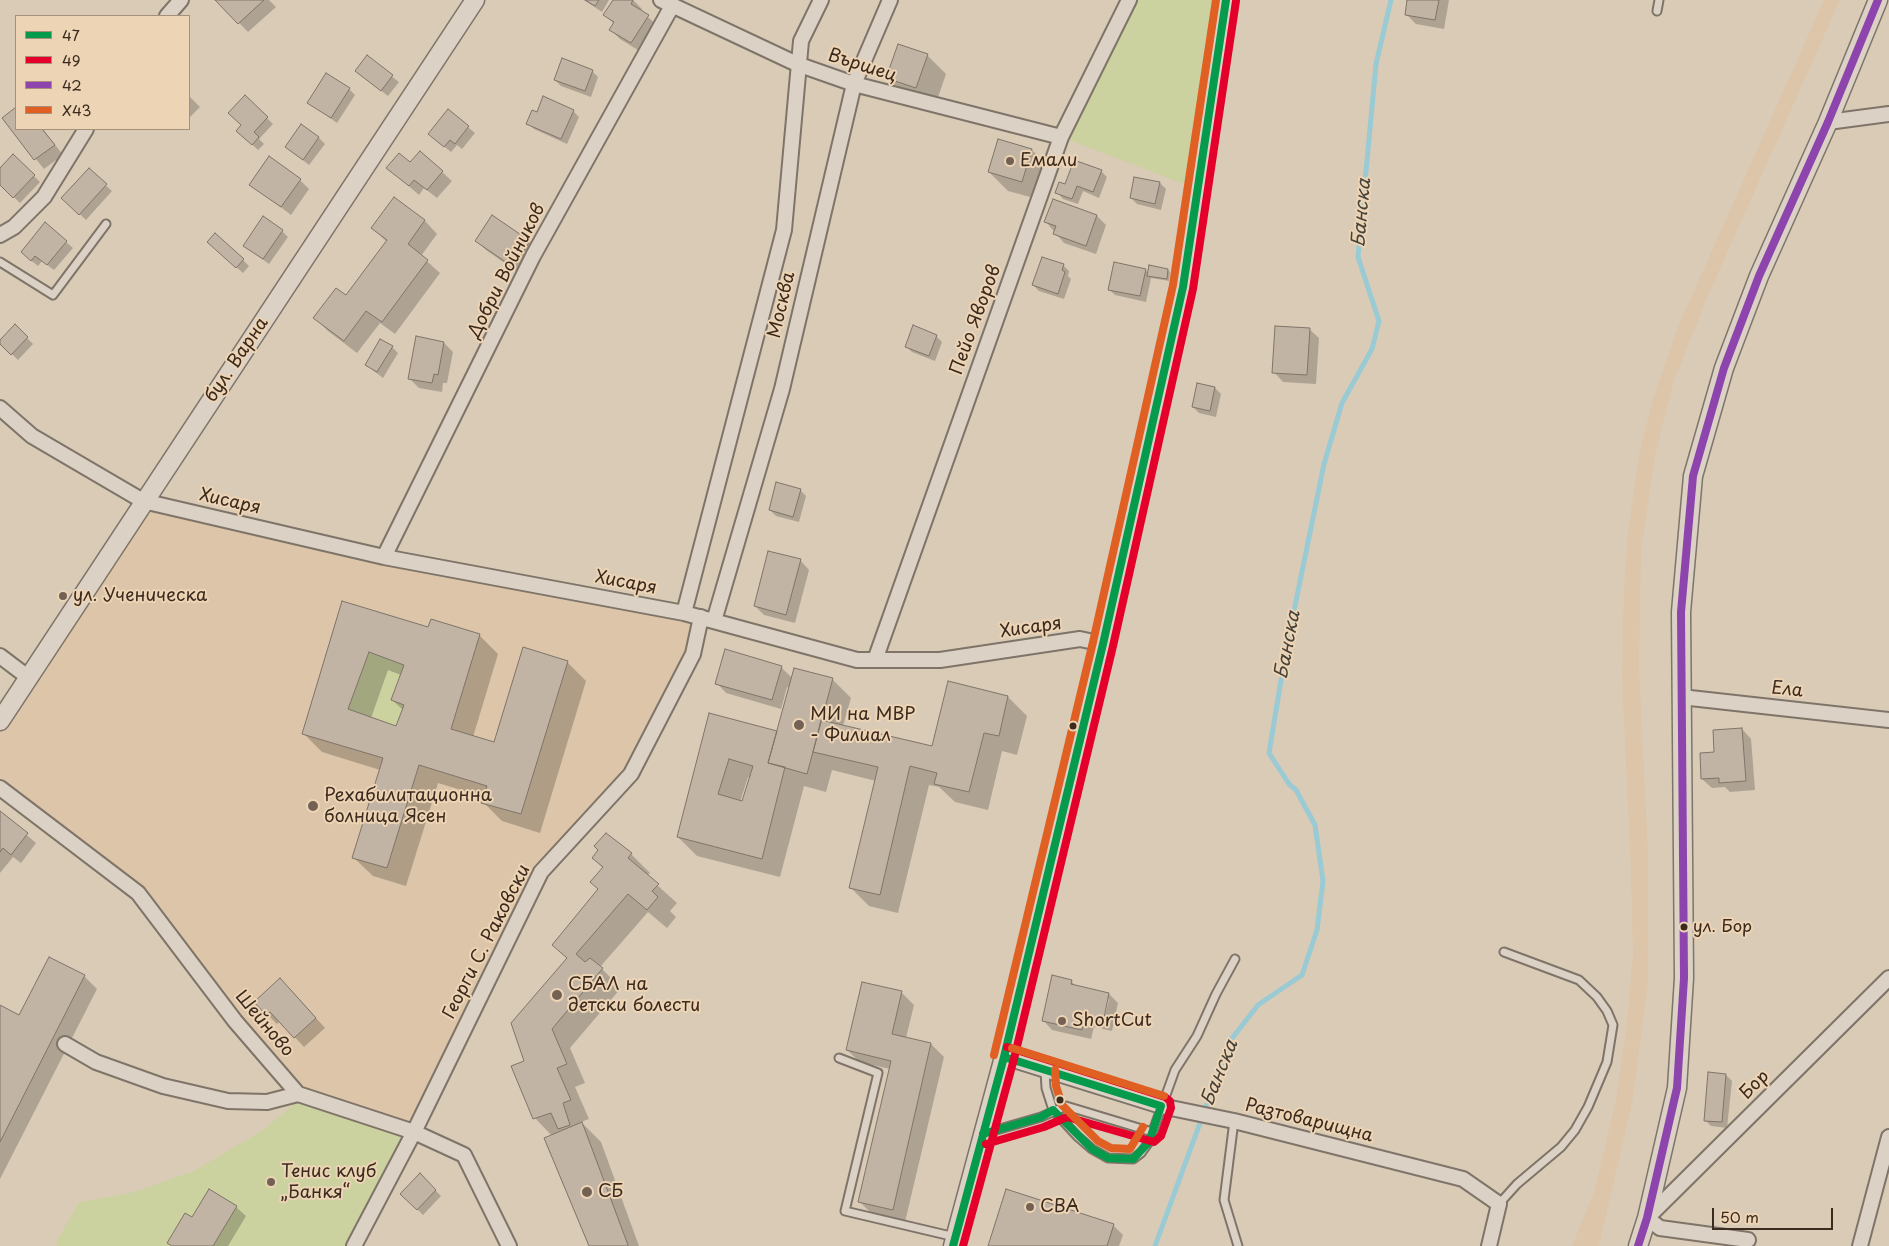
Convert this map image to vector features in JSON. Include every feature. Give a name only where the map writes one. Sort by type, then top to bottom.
[{"type":"street","points":[[168,15],[181,0]]},
{"type":"street","name":"бул. Варна","points":[[0,721],[143,501],[475,0]]},
{"type":"street","name":"Москва","points":[[684,613],[784,230],[797,64],[801,41],[821,0]]},
{"type":"street","name":"Москва","points":[[708,619],[782,389],[854,84],[890,0]]},
{"type":"street","name":"Пейо Яворов","points":[[875,660],[1061,137],[1129,0]]},
{"type":"street","points":[[954,1242],[1004,1057],[1103,644],[1183,287],[1226,0]]},
{"type":"street","points":[[1638,1246],[1647,1218],[1677,1088],[1684,978],[1680,612],[1693,476],[1724,368],[1759,276],[1828,122],[1878,0]]},
{"type":"street","name":"Вършец","points":[[666,3],[797,64],[854,84],[1061,137]]},
{"type":"street","name":"Добри Войников","points":[[384,557],[534,256],[666,3]]},
{"type":"street","points":[[1828,122],[1889,114]]},
{"type":"street","points":[[0,235],[14,227],[44,197],[85,130]]},
{"type":"street","name":"Хисаря","points":[[0,408],[32,436],[143,501],[384,557],[684,613],[857,660],[940,660],[1080,639],[1103,644]]},
{"type":"street","name":"Георги С. Раковски","points":[[354,1246],[414,1132],[540,872],[632,774],[693,654],[708,619]]},
{"type":"street","points":[[0,656],[28,678]]},
{"type":"street","name":"Ела","points":[[1681,697],[1889,720]]},
{"type":"street","name":"Шейново","points":[[0,788],[138,893],[236,1021],[298,1094]]},
{"type":"street","name":"Бор","points":[[1647,1218],[1889,978]]},
{"type":"street","points":[[65,1044],[96,1062],[162,1086],[228,1101],[267,1102],[298,1094],[414,1132],[464,1155],[509,1246]]},
{"type":"street","name":"Разтоварищна","points":[[1004,1057],[1168,1108],[1234,1121],[1462,1179],[1499,1204]]},
{"type":"street","points":[[1860,1246],[1889,1137]]},
{"type":"street","points":[[1489,1246],[1499,1204]]},
{"type":"street","points":[[1647,1218],[1660,1228],[1748,1240]]},
{"type":"lane","points":[[1656,11],[1659,0]]},
{"type":"lane","points":[[0,262],[53,295],[106,224]]},
{"type":"lane","points":[[1499,1204],[1516,1184],[1561,1147],[1575,1130],[1588,1108],[1607,1062],[1612,1025],[1608,1011],[1579,980],[1504,952]]},
{"type":"lane","points":[[1045,1070],[1046,1088],[1053,1110],[1087,1145],[1108,1158],[1133,1158],[1142,1153],[1152,1132],[1168,1108],[1176,1070],[1197,1036],[1216,994],[1235,959]]},
{"type":"lane","points":[[839,1058],[878,1073],[845,1211],[954,1242]]},
{"type":"lane","points":[[983,1134],[1041,1117],[1053,1110],[1066,1106],[1152,1132]]},
{"type":"lane","points":[[1234,1121],[1224,1200],[1238,1246]]},
{"type":"shaded area","points":[[1824,0],[1840,0],[1710,291],[1674,381],[1656,450],[1641,550],[1639,668],[1648,855],[1648,983],[1632,1103],[1599,1246],[1572,1246],[1594,1192],[1615,1105],[1626,1033],[1633,954],[1622,674],[1624,588],[1628,534],[1639,455],[1653,399],[1678,327]]},
{"type":"shaded area","name":"Рехабилитационна болница Ясен","points":[[143,501],[701,617],[693,654],[631,774],[541,872],[414,1132],[298,1094],[138,893],[0,788],[0,721]]},
{"type":"green space","points":[[1129,0],[1226,0],[1197,189],[1061,137]]},
{"type":"green space","points":[[369,652],[404,665],[391,700],[404,705],[396,726],[349,709]]},
{"type":"green space","name":"Тенис клуб „Банкя“","points":[[300,1100],[404,1135],[346,1246],[59,1246],[55,1244],[79,1202],[131,1193],[194,1171],[263,1130],[292,1106],[295,1101]]},
{"type":"building","points":[[215,0],[264,0],[238,24]]},
{"type":"building","points":[[585,0],[599,0],[595,6]]},
{"type":"building","points":[[613,0],[633,0],[631,4],[649,15],[631,43],[609,30],[614,22],[603,15]]},
{"type":"building","points":[[1407,0],[1439,0],[1435,20],[1405,15]]},
{"type":"building","points":[[898,44],[928,54],[916,88],[886,78]]},
{"type":"building","points":[[367,55],[393,75],[381,91],[355,71]]},
{"type":"building","points":[[562,58],[593,70],[585,91],[554,80]]},
{"type":"building","points":[[326,73],[350,88],[331,118],[307,103]]},
{"type":"building","points":[[245,95],[268,117],[254,132],[259,137],[252,145],[236,131],[241,125],[228,113]]},
{"type":"building","points":[[543,96],[574,110],[561,139],[526,124],[532,110],[537,112]]},
{"type":"building","points":[[15,108],[15,130],[43,130],[55,145],[34,160],[2,118]]},
{"type":"building","points":[[448,109],[469,126],[455,144],[450,140],[444,147],[428,134]]},
{"type":"building","points":[[301,124],[319,137],[303,160],[285,147]]},
{"type":"building","name":"Емали","points":[[998,139],[1032,149],[1022,182],[988,172]]},
{"type":"building","points":[[420,151],[443,171],[427,190],[414,180],[409,186],[386,168],[399,153],[410,162]]},
{"type":"building","points":[[13,154],[35,175],[13,198],[0,185],[0,168]]},
{"type":"building","points":[[269,156],[301,179],[281,207],[249,185]]},
{"type":"building","points":[[1074,160],[1102,170],[1093,192],[1077,186],[1072,199],[1055,193],[1059,182],[1065,184]]},
{"type":"building","points":[[89,168],[107,184],[79,215],[61,198]]},
{"type":"building","points":[[1134,177],[1160,182],[1155,204],[1130,198]]},
{"type":"building","points":[[394,197],[425,220],[408,244],[428,260],[382,322],[366,311],[344,341],[313,318],[336,288],[346,295],[387,240],[371,228]]},
{"type":"building","points":[[1053,199],[1097,215],[1086,246],[1053,234],[1056,226],[1044,222]]},
{"type":"building","points":[[492,215],[530,241],[513,267],[475,241]]},
{"type":"building","points":[[263,216],[283,230],[263,259],[243,246]]},
{"type":"building","points":[[45,222],[67,241],[47,265],[35,256],[31,261],[21,252]]},
{"type":"building","points":[[215,233],[244,259],[236,268],[207,242]]},
{"type":"building","points":[[1042,257],[1064,264],[1062,270],[1065,272],[1058,294],[1032,285]]},
{"type":"building","points":[[1114,262],[1146,269],[1140,296],[1108,290]]},
{"type":"building","points":[[1149,265],[1168,269],[1167,279],[1147,276]]},
{"type":"building","points":[[15,324],[28,337],[11,355],[0,344],[0,340]]},
{"type":"building","points":[[913,325],[937,335],[929,356],[905,347]]},
{"type":"building","points":[[1275,326],[1310,328],[1307,375],[1272,373]]},
{"type":"building","points":[[416,336],[444,342],[438,375],[434,374],[432,383],[408,379]]},
{"type":"building","points":[[380,339],[393,346],[377,372],[365,365]]},
{"type":"building","points":[[1197,383],[1215,387],[1210,411],[1192,407]]},
{"type":"building","points":[[776,482],[801,489],[793,517],[769,510]]},
{"type":"building","points":[[768,551],[801,559],[786,615],[754,606]]},
{"type":"building","points":[[342,601],[428,627],[431,619],[480,634],[451,729],[494,742],[523,647],[568,661],[521,814],[481,803],[487,786],[419,765],[387,868],[352,858],[383,758],[302,734]],"holes":[[[369,652],[404,665],[391,700],[404,705],[396,726],[348,709]]]},
{"type":"building","points":[[725,649],[782,666],[772,700],[715,684]]},
{"type":"building","name":"МИ на МВР - Филиал","points":[[794,668],[833,678],[807,774],[768,763]]},
{"type":"building","points":[[948,681],[1008,696],[999,736],[984,733],[969,792],[934,784],[937,773],[910,766],[880,895],[849,888],[878,767],[813,752],[821,720],[932,746]]},
{"type":"building","points":[[709,713],[777,731],[768,763],[785,767],[762,859],[677,837]],"holes":[[[729,759],[753,766],[742,801],[718,794]]]},
{"type":"building","points":[[1742,728],[1746,781],[1719,783],[1719,778],[1701,779],[1700,753],[1714,752],[1713,730]]},
{"type":"building","points":[[0,811],[28,833],[11,855],[3,848],[0,852]]},
{"type":"building","name":"СБАЛ на детски болести","points":[[606,833],[632,853],[628,858],[659,884],[652,891],[658,897],[647,910],[628,894],[576,954],[585,962],[590,958],[603,968],[552,1029],[567,1064],[557,1068],[571,1100],[563,1103],[570,1125],[558,1129],[551,1113],[533,1119],[511,1066],[524,1061],[511,1023],[567,958],[552,945],[598,889],[590,882],[603,867],[592,858],[598,850],[594,846]]},
{"type":"building","points":[[49,957],[85,975],[0,1142],[0,1005],[19,1015]]},
{"type":"building","points":[[1052,975],[1072,980],[1071,984],[1109,993],[1103,1023],[1085,1018],[1082,1030],[1042,1021]]},
{"type":"building","points":[[280,978],[316,1018],[294,1038],[270,1012],[267,1016],[254,1002]]},
{"type":"building","points":[[862,982],[902,991],[892,1034],[931,1043],[893,1210],[858,1202],[891,1061],[846,1050]]},
{"type":"building","points":[[1708,1072],[1726,1074],[1722,1122],[1704,1121]]},
{"type":"building","name":"СБ","points":[[582,1122],[628,1246],[589,1246],[544,1138]]},
{"type":"building","points":[[420,1173],[436,1190],[417,1210],[400,1194]]},
{"type":"building","points":[[209,1189],[237,1206],[213,1246],[172,1246],[167,1243],[185,1213],[192,1217]]},
{"type":"building","name":"CBA","points":[[1006,1189],[1114,1224],[1107,1246],[988,1246]]},
{"type":"waterway","name":"Банска","points":[[1155,1246],[1230,1041],[1258,1005],[1302,975],[1317,930],[1323,881],[1315,825],[1296,790],[1289,784],[1269,753],[1286,650],[1324,464],[1342,403],[1372,349],[1379,321],[1358,257],[1376,64],[1391,0]]},
{"type":"transit line","name":"X43","points":[[994,1055],[1093,642],[1173,285],[1216,0]]},
{"type":"transit line","name":"47","points":[[953,1246],[1004,1057],[1103,644],[1183,287],[1226,0]]},
{"type":"transit line","name":"42","points":[[1638,1246],[1647,1218],[1677,1088],[1684,978],[1681,612],[1693,476],[1724,368],[1759,276],[1828,122],[1878,0]]},
{"type":"transit line","name":"49","points":[[963,1246],[1014,1059],[1113,646],[1193,289],[1236,1]]},
{"type":"transit line","name":"49","points":[[986,1144],[1044,1127],[1067,1117],[1154,1142],[1161,1136],[1171,1108],[1170,1101],[1165,1097],[1007,1047]]},
{"type":"transit line","name":"X43","points":[[1012,1048],[1164,1096]]},
{"type":"transit line","name":"47","points":[[983,1134],[1041,1117],[1053,1110],[1092,1149],[1108,1158],[1133,1159],[1149,1142],[1161,1106],[1004,1057]]},
{"type":"transit line","name":"X43","points":[[1055,1070],[1056,1086],[1062,1105],[1098,1141],[1111,1148],[1130,1149],[1143,1127]]},
{"type":"place","name":"Емали","points":[[1010,161]]},
{"type":"place","name":"ул. Ученическа","points":[[63,596]]},
{"type":"place","name":"МИ на МВР - Филиал","points":[[799,725]]},
{"type":"place","name":"Рехабилитационна болница Ясен","points":[[313,806]]},
{"type":"place","name":"ул. Бор","points":[[1684,927]]},
{"type":"place","name":"СБАЛ на детски болести","points":[[557,995]]},
{"type":"place","name":"ShortCut","points":[[1062,1021]]},
{"type":"place","name":"Тенис клуб „Банкя“","points":[[271,1182]]},
{"type":"place","name":"СБ","points":[[587,1192]]},
{"type":"place","name":"CBA","points":[[1030,1207]]}]
